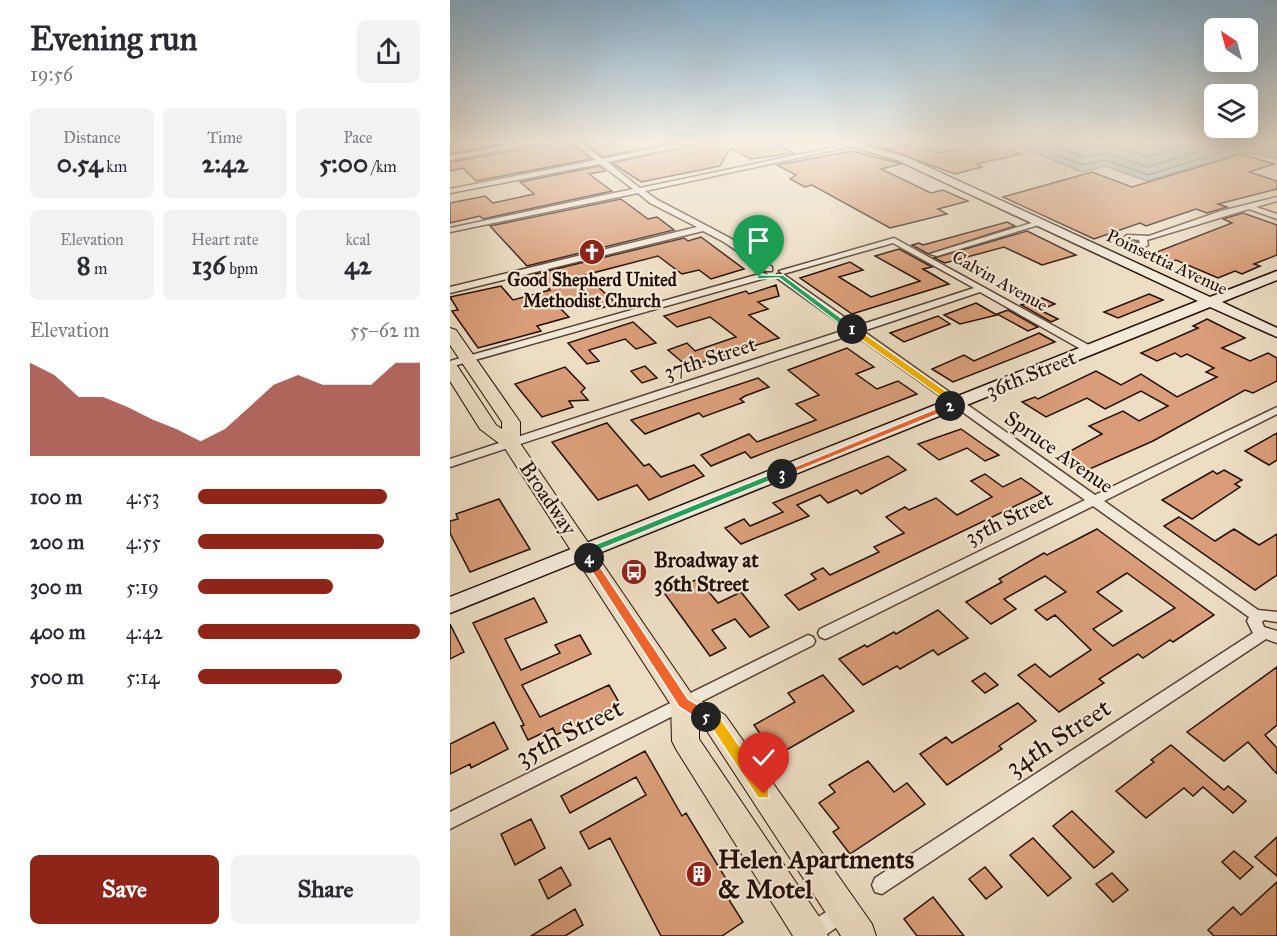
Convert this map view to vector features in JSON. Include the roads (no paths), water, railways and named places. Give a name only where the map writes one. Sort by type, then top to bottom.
[{"type":"main road","name":"Broadway","points":[[450,333],[512,422],[511,443]]},
{"type":"main road","name":"Broadway","points":[[450,366],[489,429],[511,443],[684,703],[716,723],[860,936]]},
{"type":"main road","points":[[684,703],[686,741],[809,935]]},
{"type":"street","points":[[450,191],[477,186]]},
{"type":"street","points":[[633,186],[663,208],[705,228],[766,272]]},
{"type":"street","points":[[450,230],[660,186]]},
{"type":"street","name":"Poinsettia Avenue","points":[[961,186],[1277,333]]},
{"type":"street","points":[[1143,240],[1224,213],[1252,208],[1277,199]]},
{"type":"street","points":[[1252,208],[1277,217]]},
{"type":"street","points":[[934,254],[1041,223]]},
{"type":"street","points":[[450,291],[705,228]]},
{"type":"street","name":"Calvin Avenue","points":[[782,274],[894,240],[1090,350]]},
{"type":"street","points":[[450,366],[766,272],[782,274]]},
{"type":"street","name":"Spruce Avenue","points":[[782,274],[855,331],[1257,616]]},
{"type":"street","name":"36th Street","points":[[450,605],[1277,275]]},
{"type":"street","name":"37th Street","points":[[450,463],[981,290]]},
{"type":"street","name":"35th Street","points":[[825,633],[1277,410]]},
{"type":"street","points":[[1270,635],[1254,624],[1257,616],[1265,614],[1277,617]]},
{"type":"street","name":"34th Street","points":[[882,885],[1270,635]]},
{"type":"street","name":"35th Street","points":[[450,820],[808,641]]},
{"type":"street","points":[[809,935],[843,911]]},
{"type":"place","name":"Good Shepherd United Methodist Church","points":[[592,252]]},
{"type":"place","name":"Broadway at 36th Street","points":[[634,572]]},
{"type":"place","name":"Helen Apartments & Motel","points":[[699,874]]}]
